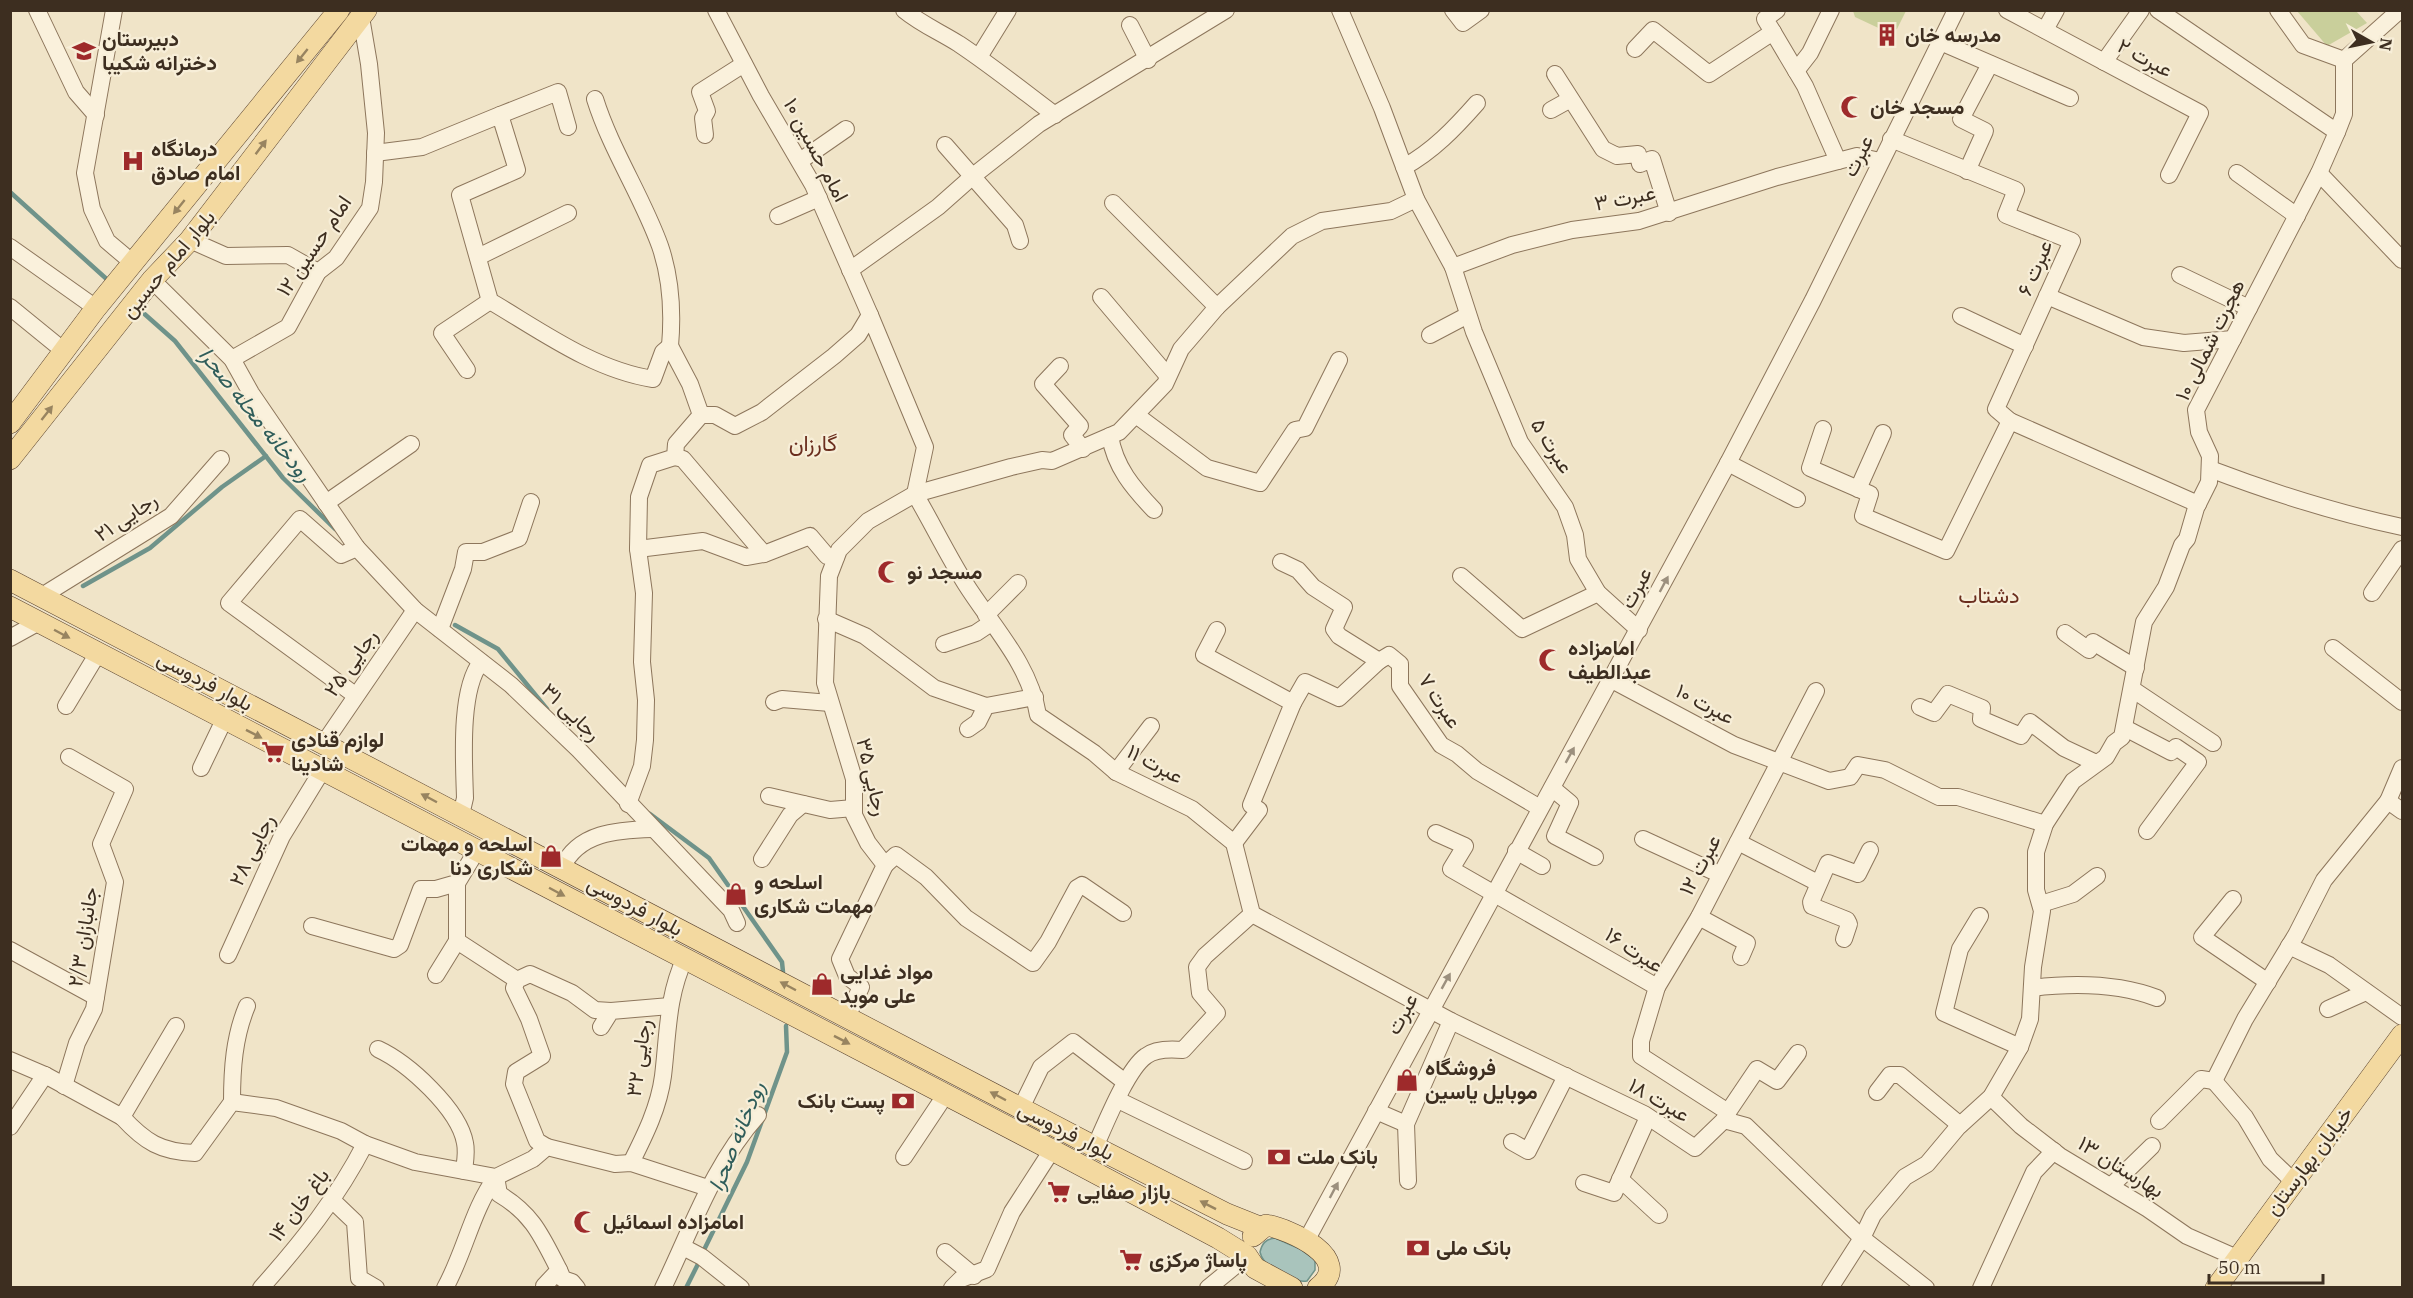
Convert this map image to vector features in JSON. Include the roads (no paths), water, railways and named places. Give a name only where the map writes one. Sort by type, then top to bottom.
[{"type":"main road","name":"بلوار امام حسین","points":[[10,423],[96,308],[339,10]]},
{"type":"main road","name":"بلوار امام حسین","points":[[10,459],[152,280],[190,240],[364,14]]},
{"type":"main road","name":"بلوار فردوسی","points":[[10,580],[1227,1215],[1262,1228],[1266,1225],[1278,1227],[1306,1241],[1322,1252],[1329,1264],[1324,1286]]},
{"type":"main road","name":"بلوار فردوسی","points":[[10,607],[1052,1150],[1247,1256],[1255,1268],[1292,1287]]},
{"type":"main road","points":[[685,958],[697,938]]},
{"type":"main road","name":"خیابان بهارستان","points":[[2216,1287],[2401,1041]]},
{"type":"main road","points":[[1247,1256],[1249,1243],[1254,1233],[1262,1228]]},
{"type":"street","points":[[37,10],[76,92],[96,115]]},
{"type":"street","points":[[114,10],[85,172],[92,209],[107,241],[132,263]]},
{"type":"street","name":"امام حسین ۱۰","points":[[716,10],[819,198],[925,447],[915,494]]},
{"type":"street","points":[[904,10],[923,26],[955,41],[979,57],[1055,115]]},
{"type":"street","points":[[979,57],[1008,10]]},
{"type":"street","points":[[850,270],[938,207],[973,176],[1055,115],[1226,10]]},
{"type":"street","points":[[1340,10],[1416,199],[1453,267]]},
{"type":"street","points":[[1453,10],[1463,23],[1481,10]]},
{"type":"street","points":[[1777,10],[1765,19],[1796,71],[1838,161]]},
{"type":"street","points":[[1796,71],[1810,53],[1831,10]]},
{"type":"street","name":"عبرت","points":[[1306,1241],[1728,463],[1813,300],[1938,41],[1956,10]]},
{"type":"street","name":"عبرت ۲","points":[[2007,10],[2200,112],[2169,175]]},
{"type":"street","points":[[2044,30],[2056,10]]},
{"type":"street","points":[[2104,62],[2141,10]]},
{"type":"street","points":[[2158,10],[2337,132]]},
{"type":"street","points":[[2278,10],[2303,45],[2344,60],[2400,10]]},
{"type":"street","name":"امام حسین ۱۲","points":[[232,359],[288,327],[318,272],[336,258],[370,208],[375,153],[364,14]]},
{"type":"street","points":[[1130,25],[1148,60]]},
{"type":"street","points":[[1635,50],[1653,30],[1709,74],[1773,32]]},
{"type":"street","points":[[1938,41],[2070,98]]},
{"type":"street","name":"هجرت شمالی ۱۰","points":[[2210,469],[2210,456],[2199,432],[2196,410],[2319,173],[2337,132],[2344,114],[2344,60]]},
{"type":"street","points":[[705,135],[703,118],[707,111],[700,92],[744,64]]},
{"type":"street","points":[[1967,171],[1985,131],[1961,119],[1990,64]]},
{"type":"street","points":[[1555,74],[1569,100],[1603,149],[1617,156],[1638,154],[1640,164],[1652,159],[1668,213]]},
{"type":"street","points":[[375,153],[422,147],[558,92],[568,127]]},
{"type":"street","points":[[595,99],[603,123],[660,246],[670,285],[672,320],[670,346],[690,384],[701,415]]},
{"type":"street","points":[[1551,110],[1569,100]]},
{"type":"street","points":[[1404,167],[1430,152],[1435,143],[1454,129],[1477,103]]},
{"type":"street","points":[[500,115],[517,170],[460,195],[490,301],[596,361],[636,376],[653,379],[663,352],[670,346]]},
{"type":"street","points":[[800,161],[846,129]]},
{"type":"street","name":"عبرت ۶","points":[[1891,139],[2016,190],[2006,215],[2072,241],[1996,409],[2010,421]]},
{"type":"street","points":[[945,145],[1015,225],[1020,241]]},
{"type":"street","name":"عبرت ۳","points":[[1453,267],[1512,245],[1572,230],[1639,220],[1668,213],[1778,177],[1857,156],[1880,162]]},
{"type":"street","points":[[2237,172],[2297,216]]},
{"type":"street","points":[[2319,173],[2403,260]]},
{"type":"street","points":[[778,216],[819,198]]},
{"type":"street","points":[[638,549],[703,541],[746,557],[764,554],[810,536],[827,556],[836,557],[838,550],[868,520],[915,494],[1011,467],[1042,460],[1052,461],[1083,449],[1119,432],[1136,415],[1165,384],[1167,375],[1181,349],[1217,308],[1292,236],[1322,221],[1391,211],[1416,199]]},
{"type":"street","points":[[1113,202],[1217,308]]},
{"type":"street","points":[[478,258],[568,213]]},
{"type":"street","points":[[190,240],[226,256],[288,255],[318,272]]},
{"type":"street","points":[[10,247],[96,308]]},
{"type":"street","name":"عبرت ۵","points":[[1453,267],[1468,315],[1520,441],[1565,507],[1575,535],[1578,559],[1598,593],[1639,630]]},
{"type":"street","points":[[2180,276],[2249,308]]},
{"type":"street","name":"رجایی ۳۱","points":[[152,280],[232,359],[251,393],[357,548],[415,610],[511,685],[562,734],[731,910],[737,923]]},
{"type":"street","points":[[2048,296],[2143,337],[2184,344],[2233,339]]},
{"type":"street","points":[[1101,297],[1167,375]]},
{"type":"street","points":[[467,370],[442,333],[490,301]]},
{"type":"street","points":[[10,308],[64,351]]},
{"type":"street","points":[[675,457],[675,444],[701,415],[715,415],[735,426],[762,412],[858,335],[870,315]]},
{"type":"street","points":[[1430,335],[1468,315]]},
{"type":"street","points":[[1961,316],[2025,346]]},
{"type":"street","points":[[1136,415],[1207,468],[1260,483],[1295,430],[1305,428],[1339,360]]},
{"type":"street","points":[[1060,366],[1043,384],[1080,426],[1072,435],[1083,449]]},
{"type":"street","points":[[1823,429],[1810,468],[1870,494],[1863,516],[1946,551],[2010,421],[2198,504]]},
{"type":"street","points":[[1858,489],[1883,433]]},
{"type":"street","points":[[1110,436],[1113,452],[1130,484],[1154,510]]},
{"type":"street","points":[[326,503],[411,444]]},
{"type":"street","points":[[628,804],[642,766],[646,730],[642,662],[645,593],[638,549],[639,497],[650,465],[675,457],[683,459],[764,554]]},
{"type":"street","name":"رجایی ۲۱","points":[[42,596],[171,516],[221,459]]},
{"type":"street","points":[[1728,463],[1797,499]]},
{"type":"street","points":[[1830,1287],[1862,1238],[1873,1215],[1905,1177],[1927,1164],[1960,1125],[1991,1097],[2020,1047],[2030,1019],[2042,911],[2036,890],[2036,852],[2044,824],[2073,782],[2106,757],[2114,742],[2122,737],[2144,622],[2166,587],[2182,545],[2187,539],[2198,504],[2209,482],[2210,469],[2301,501],[2403,527]]},
{"type":"street","name":"عبرت ۱۱","points":[[915,494],[988,619],[1022,666],[1035,697],[1038,716],[1094,753],[1116,772],[1192,809],[1234,843]]},
{"type":"street","points":[[440,629],[463,569],[466,552],[483,552],[519,538],[531,502]]},
{"type":"street","points":[[355,695],[229,603],[300,519],[341,555],[357,548]]},
{"type":"street","points":[[2372,592],[2403,549]]},
{"type":"street","name":"رجایی ۳۵","points":[[836,557],[829,576],[825,683],[854,779],[854,815],[868,843],[885,865]]},
{"type":"street","points":[[1281,562],[1298,570],[1313,587],[1344,607],[1334,629],[1339,636],[1379,662],[1340,698],[1305,682],[1293,703],[1251,806],[1259,810],[1234,843],[1252,914],[1431,1008]]},
{"type":"street","points":[[1461,576],[1522,629],[1598,593]]},
{"type":"street","points":[[944,644],[976,633],[1018,583]]},
{"type":"street","name":"رجایی ۲۵","points":[[324,743],[415,610]]},
{"type":"street","points":[[826,618],[865,636],[934,688],[986,706],[1035,697]]},
{"type":"street","points":[[10,638],[39,622]]},
{"type":"street","points":[[1217,630],[1204,655],[1293,703]]},
{"type":"street","points":[[2065,633],[2089,650],[2093,642],[2136,668]]},
{"type":"street","points":[[2333,648],[2403,702]]},
{"type":"street","points":[[66,706],[98,653]]},
{"type":"street","name":"عبرت ۷","points":[[1379,662],[1389,655],[1400,664],[1400,686],[1441,746],[1457,754],[1477,771],[1540,808]]},
{"type":"street","points":[[461,815],[465,798],[469,690],[474,672],[481,662]]},
{"type":"street","name":"عبرت ۱۰","points":[[1612,680],[1734,745],[1828,781],[1850,777],[1858,765],[1885,770],[1939,797],[1958,797],[2044,824]]},
{"type":"street","points":[[2132,689],[2213,743]]},
{"type":"street","name":"عبرت ۱۲","points":[[1657,987],[1699,916],[1816,691]]},
{"type":"street","points":[[1920,707],[1934,713],[1948,694],[1982,708],[1981,719],[2021,736],[2030,723],[2064,748],[2096,763]]},
{"type":"street","points":[[774,702],[782,699],[830,703]]},
{"type":"street","points":[[968,729],[978,722],[986,706]]},
{"type":"street","points":[[201,768],[225,718]]},
{"type":"street","points":[[1116,772],[1151,726]]},
{"type":"street","points":[[2125,728],[2171,752],[2176,747],[2198,762],[2147,831]]},
{"type":"street","name":"جانبازان ۲/۳","points":[[64,1086],[77,1043],[94,1009],[115,882],[101,844],[125,789],[69,757]]},
{"type":"street","points":[[2214,1081],[2324,880],[2388,801],[2403,768]]},
{"type":"street","name":"رجایی ۲۸","points":[[228,955],[282,836],[323,769]]},
{"type":"street","points":[[1552,788],[1570,803],[1555,836],[1595,857]]},
{"type":"street","points":[[769,796],[830,810],[854,808]]},
{"type":"street","points":[[2388,801],[2403,811]]},
{"type":"street","points":[[762,859],[790,815],[803,804]]},
{"type":"street","points":[[562,868],[567,856],[596,835],[616,830],[652,829]]},
{"type":"street","name":"عبرت ۱۶","points":[[1436,833],[1465,846],[1451,868],[1657,987],[1641,1041],[1641,1056],[1726,1116]]},
{"type":"street","points":[[1643,839],[1719,874]]},
{"type":"street","points":[[1738,842],[1818,883]]},
{"type":"street","points":[[436,975],[457,941],[457,883],[477,850]]},
{"type":"street","points":[[1844,939],[1849,924],[1847,920],[1811,904],[1828,863],[1858,874],[1870,850]]},
{"type":"street","points":[[1516,851],[1542,866]]},
{"type":"street","points":[[847,1017],[861,987],[847,976],[840,959],[885,865],[896,855],[926,877],[966,918],[1033,963],[1048,942],[1077,888],[1082,885],[1123,912]]},
{"type":"street","points":[[2041,904],[2073,894],[2097,876]]},
{"type":"street","points":[[312,926],[376,946],[394,949],[400,945],[421,888],[436,889],[457,883]]},
{"type":"street","points":[[2233,899],[2202,937],[2268,982]]},
{"type":"street","points":[[1095,1147],[1125,1082],[1146,1055],[1167,1049],[1183,1050],[1217,1013],[1200,993],[1197,967],[1205,956],[1252,914]]},
{"type":"street","points":[[1699,916],[1747,943],[1741,957]]},
{"type":"street","points":[[1980,916],[1960,949],[1944,1012],[2020,1047]]},
{"type":"street","points":[[457,941],[517,980]]},
{"type":"street","points":[[2289,946],[2329,965],[2403,1017]]},
{"type":"street","points":[[10,950],[96,997]]},
{"type":"street","name":"رجایی ۳۲","points":[[632,1163],[658,1101],[663,1078],[674,981],[685,958]]},
{"type":"street","points":[[670,1006],[611,1011],[595,1010],[572,993],[531,974],[517,980],[514,988],[533,1029],[542,1056],[516,1072],[514,1084],[537,1141],[547,1147],[615,1164],[632,1163],[708,1188]]},
{"type":"street","points":[[2032,988],[2063,984],[2103,986],[2136,990],[2157,998]]},
{"type":"street","points":[[2328,1009],[2366,992]]},
{"type":"street","points":[[10,1060],[45,1075],[122,1117],[140,1136],[172,1153],[195,1153],[221,1121],[231,1102],[231,1075],[239,1026],[247,1006]]},
{"type":"street","name":"عبرت ۱۸","points":[[1431,1008],[1451,1021],[1648,1117],[1695,1148],[1726,1116]]},
{"type":"street","points":[[601,1027],[611,1011]]},
{"type":"street","points":[[1407,1181],[1406,1124],[1451,1021]]},
{"type":"street","points":[[122,1117],[176,1026]]},
{"type":"street","points":[[1021,1108],[1041,1067],[1073,1042],[1125,1082]]},
{"type":"street","points":[[378,1049],[399,1060],[433,1091],[454,1116],[466,1144],[464,1171]]},
{"type":"street","points":[[1798,1053],[1777,1081],[1756,1069],[1726,1116],[1746,1126],[1862,1238],[1926,1287]]},
{"type":"street","points":[[10,1127],[45,1075]]},
{"type":"street","points":[[1877,1092],[1890,1075],[1900,1075],[1960,1125]]},
{"type":"street","points":[[1512,1142],[1528,1151],[1566,1076]]},
{"type":"street","points":[[2159,1121],[2201,1079],[2214,1081],[2245,1117],[2270,1159],[2294,1182]]},
{"type":"street","points":[[904,1157],[946,1094]]},
{"type":"street","name":"بهارستان ۱۳","points":[[1991,1097],[2021,1126],[2054,1151],[2187,1236],[2237,1258]]},
{"type":"street","points":[[1118,1100],[1244,1161]]},
{"type":"street","points":[[231,1102],[276,1108],[341,1131],[365,1144],[415,1162],[496,1178]]},
{"type":"street","points":[[1376,1111],[1406,1124]]},
{"type":"street","points":[[663,1287],[708,1188],[729,1151],[758,1115]]},
{"type":"street","points":[[1584,1183],[1614,1193],[1648,1117]]},
{"type":"street","name":"باغ خان ۱۴","points":[[261,1287],[296,1248],[344,1185],[365,1144]]},
{"type":"street","points":[[2111,1186],[2152,1146]]},
{"type":"street","points":[[445,1287],[459,1263],[483,1196],[496,1178],[533,1159],[547,1147]]},
{"type":"street","points":[[952,1287],[961,1279],[974,1276],[987,1269],[1012,1212],[1052,1150]]},
{"type":"street","points":[[1981,1287],[2034,1172],[2054,1151]]},
{"type":"street","points":[[496,1178],[499,1194],[517,1204],[533,1221],[563,1279],[572,1282],[577,1287]]},
{"type":"street","points":[[1620,1179],[1659,1215]]},
{"type":"street","points":[[332,1200],[355,1222],[359,1278],[376,1287]]},
{"type":"street","points":[[683,1247],[702,1257],[741,1287]]},
{"type":"street","points":[[945,1252],[974,1276]]},
{"type":"street","points":[[1208,1287],[1247,1256]]},
{"type":"street","points":[[544,1286],[560,1270]]},
{"type":"water","points":[[1275,1238],[1300,1249],[1315,1260],[1315,1270],[1307,1281],[1286,1277],[1262,1258],[1260,1252],[1263,1244]]},
{"type":"waterway","name":"رودخانه محله صحرا","points":[[10,192],[111,283]]},
{"type":"waterway","name":"رودخانه محله صحرا","points":[[140,310],[175,341],[283,478],[335,529]]},
{"type":"waterway","points":[[83,586],[150,548],[222,487],[266,456]]},
{"type":"waterway","name":"رودخانه محله صحرا","points":[[455,625],[498,649],[547,709]]},
{"type":"waterway","name":"رودخانه صحرا","points":[[650,814],[709,858],[782,962],[783,972]]},
{"type":"waterway","name":"رودخانه صحرا","points":[[703,1252],[747,1162],[787,1052],[786,1026]]},
{"type":"waterway","name":"رودخانه صحرا","points":[[686,1288],[700,1260]]},
{"type":"place","name":"مدرسه خان","points":[[1887,35]]},
{"type":"place","name":"دبیرستان دخترانه شکیبا","points":[[84,51]]},
{"type":"place","name":"مسجد خان","points":[[1852,107]]},
{"type":"place","name":"درمانگاه امام صادق","points":[[133,161]]},
{"type":"place","name":"مسجد نو","points":[[889,572]]},
{"type":"place","name":"امامزاده عبدالطیف","points":[[1550,660]]},
{"type":"place","name":"لوازم قنادی شادینا","points":[[273,752]]},
{"type":"place","name":"اسلحه و مهمات شکاری دنا","points":[[551,856]]},
{"type":"place","name":"اسلحه و مهمات شکاری","points":[[736,894]]},
{"type":"place","name":"مواد غدایی علی موید","points":[[822,984]]},
{"type":"place","name":"فروشگاه موبایل یاسین","points":[[1407,1080]]},
{"type":"place","name":"پست بانک","points":[[903,1101]]},
{"type":"place","name":"بانک ملت","points":[[1279,1157]]},
{"type":"place","name":"بازار صفایی","points":[[1059,1192]]},
{"type":"place","name":"امامزاده اسمائیل","points":[[585,1222]]},
{"type":"place","name":"بانک ملی","points":[[1418,1248]]},
{"type":"place","name":"پاساژ مرکزی","points":[[1131,1260]]},
{"type":"district","name":"گارزان","points":[[813,443]]},
{"type":"district","name":"دشتاب","points":[[1989,595]]}]
